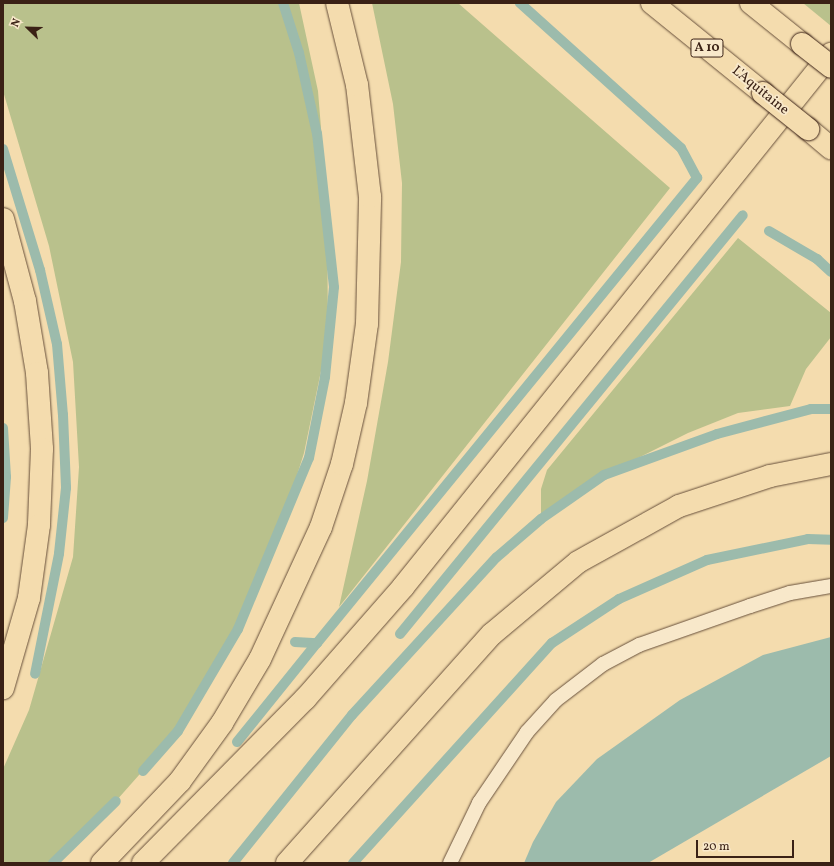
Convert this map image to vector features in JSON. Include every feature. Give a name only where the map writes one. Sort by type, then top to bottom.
[{"type":"highway","points":[[102,863],[180,781],[237,698],[292,596],[321,528],[342,464],[356,403],[367,324],[370,197],[357,85],[337,3]]},
{"type":"highway","name":"L'Aquitaine","points":[[652,3],[831,148]]},
{"type":"highway","points":[[751,3],[831,67]]},
{"type":"highway","points":[[143,863],[305,699],[403,587],[831,54]]},
{"type":"highway","points":[[3,219],[25,301],[34,359],[42,449],[39,525],[30,598],[3,688]]},
{"type":"highway","points":[[287,863],[492,634],[578,562],[679,506],[770,476],[831,464]]},
{"type":"lane","points":[[450,863],[479,803],[527,732],[556,700],[603,664],[639,645],[750,606],[790,593],[831,586]]},
{"type":"green space","points":[[3,3],[299,3],[318,91],[327,202],[328,337],[304,453],[274,548],[238,629],[178,731],[116,801],[53,863],[3,863],[3,769],[29,710],[73,557],[79,467],[73,362],[49,246],[3,91]]},
{"type":"green space","points":[[372,3],[458,3],[670,188],[339,607],[367,481],[388,362],[401,262],[402,183],[393,104]]},
{"type":"green space","points":[[803,3],[831,3],[831,26]]},
{"type":"green space","points":[[738,238],[831,313],[831,337],[806,369],[790,406],[738,413],[688,433],[604,475],[541,519],[541,489],[547,470]]},
{"type":"shaded area","points":[[831,637],[831,756],[648,863],[524,863],[533,842],[556,802],[597,759],[680,700],[763,655]]},
{"type":"waterway","points":[[143,771],[178,731],[238,629],[309,458],[325,377],[334,287],[317,134],[299,53],[283,3]]},
{"type":"waterway","points":[[295,642],[317,643],[697,178],[681,148],[520,3]]},
{"type":"waterway","points":[[3,149],[40,270],[57,344],[63,415],[66,488],[59,554],[35,674]]},
{"type":"waterway","points":[[400,634],[743,215]]},
{"type":"waterway","points":[[769,231],[817,259],[831,272]]},
{"type":"waterway","points":[[233,863],[352,715],[497,557],[541,519],[604,475],[717,434],[811,409],[831,409]]},
{"type":"waterway","points":[[3,428],[6,477],[3,518]]},
{"type":"waterway","points":[[353,863],[552,643],[619,599],[707,560],[808,539],[831,540]]},
{"type":"waterway","points":[[237,742],[317,643]]},
{"type":"waterway","points":[[53,863],[116,801]]}]
